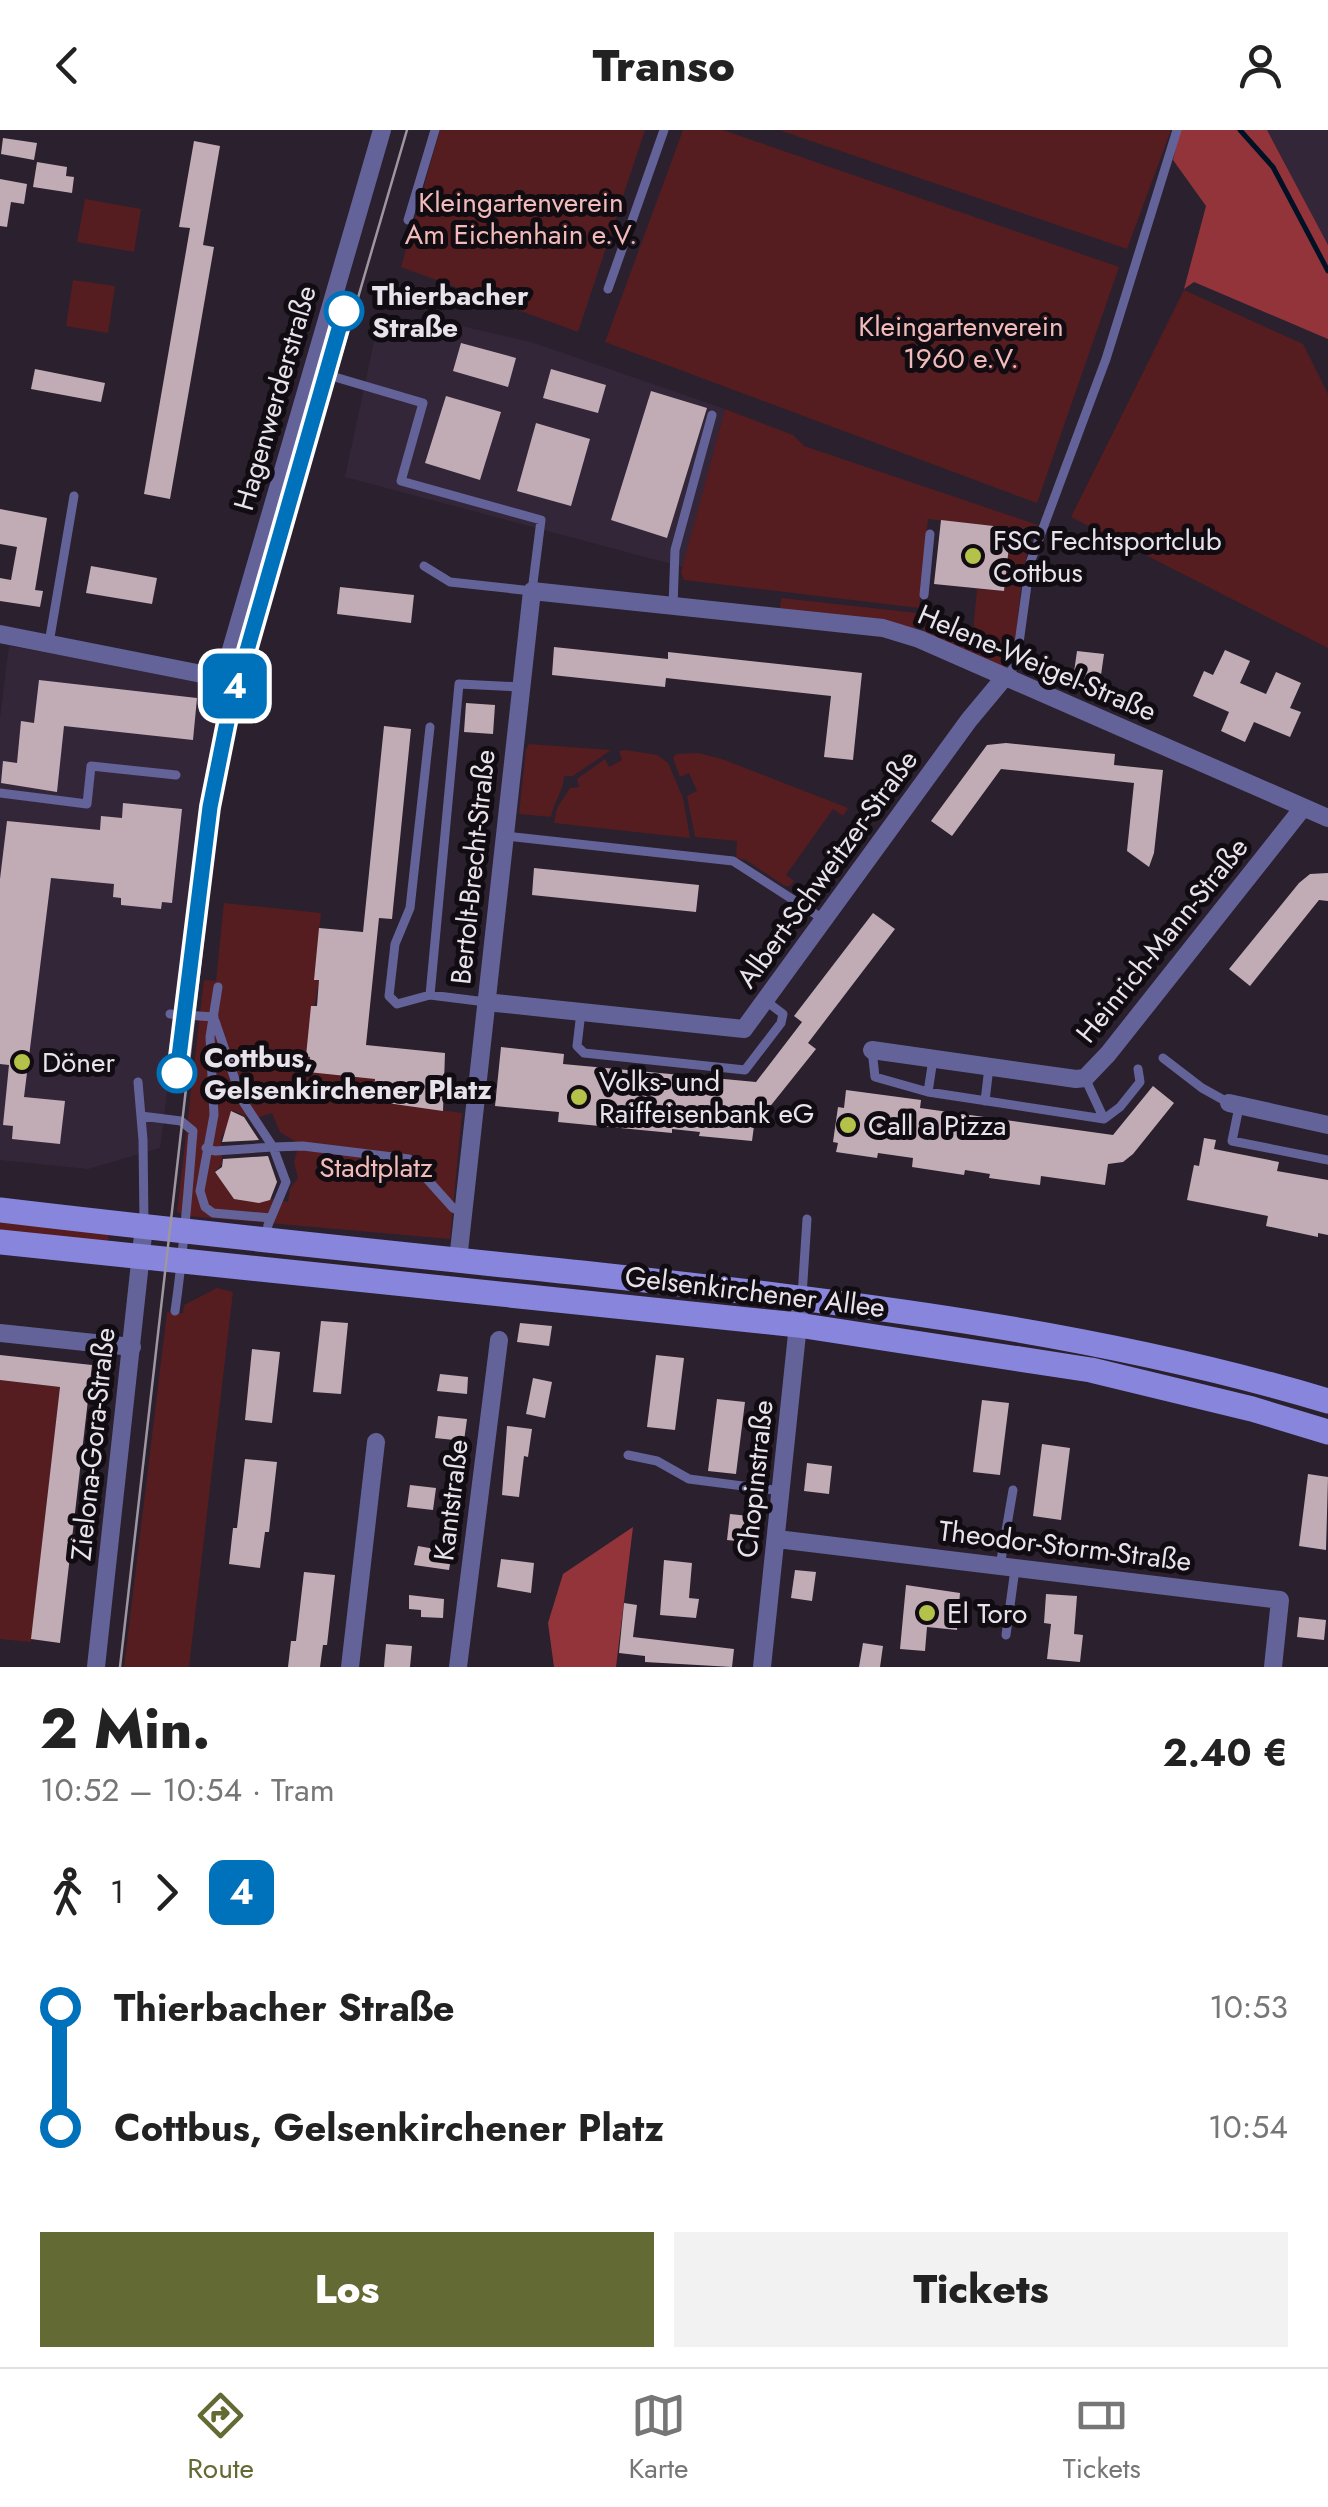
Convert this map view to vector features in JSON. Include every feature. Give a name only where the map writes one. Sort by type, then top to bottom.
[{"type":"main road","name":"Gelsenkirchener Allee","points":[[0,1210],[187,1232],[268,1229],[458,1260],[802,1297],[1095,1342],[1328,1401]]},
{"type":"main road","name":"Gelsenkirchener Allee","points":[[0,1242],[798,1324],[1091,1370],[1252,1409],[1328,1432]]},
{"type":"street","name":"Hagenwerderstraße","points":[[49,643],[212,676],[226,667],[382,130]]},
{"type":"street","name":"Helene-Weigel-Straße","points":[[532,591],[883,628],[919,640],[1328,818]]},
{"type":"street","name":"Bertolt-Brecht-Straße","points":[[458,1260],[532,591]]},
{"type":"street","points":[[1,641],[49,643]]},
{"type":"street","name":"Albert-Schweitzer-Straße","points":[[486,1002],[744,1029],[969,720],[1004,678]]},
{"type":"street","name":"Heinrich-Mann-Straße","points":[[872,1050],[1085,1078],[1302,808]]},
{"type":"street","points":[[1234,1105],[1328,1125]]},
{"type":"street","name":"Zielona-Gora-Straße","points":[[96,1667],[132,1347],[163,1258],[144,1226]]},
{"type":"street","name":"Chopinstraße","points":[[762,1667],[802,1297]]},
{"type":"street","points":[[0,1333],[132,1347]]},
{"type":"street","name":"Kantstraße","points":[[458,1667],[499,1340]]},
{"type":"street","points":[[350,1667],[376,1442]]},
{"type":"street","name":"Theodor-Storm-Straße","points":[[777,1539],[1280,1600],[1273,1667]]},
{"type":"lane","points":[[408,220],[434,130]]},
{"type":"lane","points":[[608,289],[664,130]]},
{"type":"lane","points":[[1004,678],[1016,664],[1030,564],[1106,360],[1177,130]]},
{"type":"lane","points":[[312,370],[423,403],[402,480],[541,520],[532,591],[450,582],[424,566]]},
{"type":"lane","points":[[673,606],[675,550],[712,415]]},
{"type":"lane","points":[[49,643],[74,496]]},
{"type":"lane","points":[[924,596],[930,534]]},
{"type":"lane","points":[[430,995],[459,684],[521,687]]},
{"type":"lane","points":[[430,727],[410,908],[394,944],[390,996],[398,1004],[430,995],[486,1002]]},
{"type":"lane","points":[[0,793],[87,804],[91,766],[176,775]]},
{"type":"lane","points":[[504,836],[733,861],[824,920]]},
{"type":"lane","points":[[214,1018],[242,1100],[273,1147],[286,1182],[268,1229],[213,1213],[205,1207],[200,1191],[214,1115],[210,1037],[218,987]]},
{"type":"lane","points":[[580,1012],[577,1046],[584,1052],[746,1070],[781,1023],[782,1014],[766,1001]]},
{"type":"lane","points":[[170,1014],[214,1018]]},
{"type":"lane","points":[[872,1050],[876,1077],[928,1092],[1104,1118],[1140,1082],[1138,1069]]},
{"type":"lane","points":[[1163,1058],[1234,1105],[1232,1141],[1328,1160]]},
{"type":"lane","points":[[928,1092],[933,1059]]},
{"type":"lane","points":[[985,1101],[989,1067]]},
{"type":"lane","points":[[1085,1078],[1104,1118]]},
{"type":"lane","points":[[138,1082],[144,1226]]},
{"type":"lane","points":[[141,1116],[181,1121],[192,1131],[187,1232],[163,1258]]},
{"type":"lane","points":[[206,1148],[304,1146],[410,1159],[453,1208],[463,1213]]},
{"type":"lane","points":[[802,1297],[808,1219]]},
{"type":"lane","points":[[163,1258],[187,1232]]},
{"type":"lane","points":[[163,1258],[175,1310]]},
{"type":"lane","points":[[628,1456],[658,1461],[689,1480],[782,1491]]},
{"type":"lane","points":[[1006,1635],[1013,1490]]},
{"type":"shaded area","points":[[1180,130],[1267,130],[1328,245],[1328,339],[1194,282],[1184,289],[1206,206],[1173,160]]},
{"type":"shaded area","points":[[1267,130],[1328,130],[1328,245]]},
{"type":"shaded area","points":[[392,320],[457,325],[531,342],[725,409],[683,567],[345,477],[377,328]]},
{"type":"shaded area","points":[[9,646],[230,685],[203,808],[160,1148],[88,1169],[0,1160],[0,719]]},
{"type":"shaded area","points":[[633,1527],[616,1667],[554,1667],[548,1623],[563,1574]]},
{"type":"green space","name":"Kleingartenverein Am Eichenhain e.V.","points":[[440,130],[645,130],[578,332],[401,267]]},
{"type":"green space","name":"Kleingartenverein 1960 e.V.","points":[[683,130],[723,130],[1119,267],[1037,503],[605,342]]},
{"type":"green space","points":[[779,130],[1171,130],[1127,249]]},
{"type":"green space","points":[[85,199],[141,209],[134,252],[77,242]]},
{"type":"green space","points":[[73,280],[115,286],[108,333],[66,326]]},
{"type":"green space","points":[[1184,290],[1303,344],[1328,394],[1328,648],[1071,517]]},
{"type":"green space","points":[[725,409],[793,435],[804,446],[1038,525],[1023,573],[1012,657],[973,632],[977,589],[1004,591],[1010,528],[928,519],[919,608],[684,580],[681,572]]},
{"type":"green space","points":[[781,598],[917,613],[916,628],[780,608]]},
{"type":"green space","points":[[926,616],[951,626],[1009,662],[1003,667],[923,635]]},
{"type":"green space","points":[[529,744],[611,750],[573,776],[564,776],[551,817],[519,814]]},
{"type":"green space","points":[[619,751],[657,755],[668,763],[683,798],[690,838],[554,823],[557,808],[570,788],[579,787],[577,779],[605,759],[609,767],[622,760]]},
{"type":"green space","points":[[698,753],[848,808],[843,816],[833,809],[786,875],[794,881],[790,886],[736,858],[737,841],[695,837],[687,796],[697,791],[689,773],[680,777],[673,758],[676,754]]},
{"type":"green space","name":"Stadtplatz","points":[[224,903],[321,913],[314,979],[319,980],[306,1056],[310,1057],[308,1072],[377,1065],[374,1101],[462,1113],[450,1239],[177,1212],[204,980],[216,981]],"holes":[[[232,1110],[252,1119],[272,1113],[280,1132],[299,1144],[294,1162],[298,1178],[290,1188],[288,1202],[239,1189],[214,1173],[222,1164],[221,1137],[230,1124]]]},
{"type":"green space","points":[[0,1219],[109,1231],[108,1242],[0,1230]]},
{"type":"green space","points":[[217,1288],[233,1292],[189,1667],[124,1667],[167,1312],[183,1313],[184,1305]]},
{"type":"green space","points":[[0,1380],[60,1387],[31,1642],[0,1639]]},
{"type":"building","points":[[3,138],[37,143],[34,160],[1,154]]},
{"type":"building","points":[[194,141],[220,146],[203,245],[214,247],[170,499],[144,494],[190,228],[179,227]]},
{"type":"building","points":[[37,162],[67,167],[66,176],[74,177],[72,193],[33,187]]},
{"type":"building","points":[[0,179],[27,184],[24,204],[11,202],[7,227],[0,226]]},
{"type":"building","points":[[461,343],[516,358],[508,387],[453,371]]},
{"type":"building","points":[[35,369],[105,383],[101,402],[31,389]]},
{"type":"building","points":[[551,369],[606,385],[598,413],[543,398]]},
{"type":"building","points":[[651,391],[707,408],[667,538],[611,520]]},
{"type":"building","points":[[446,396],[501,412],[480,480],[425,463]]},
{"type":"building","points":[[536,423],[590,439],[571,506],[517,491]]},
{"type":"building","points":[[0,509],[47,518],[35,590],[43,591],[40,607],[0,601],[0,578],[11,580],[17,547],[0,544]]},
{"type":"building","name":"FSC Fechtsportclub Cottbus","points":[[941,520],[1011,528],[1004,591],[934,584]]},
{"type":"building","points":[[91,566],[157,578],[152,604],[86,593]]},
{"type":"building","points":[[340,587],[414,595],[411,623],[337,614]]},
{"type":"building","points":[[554,647],[668,659],[668,652],[862,673],[853,760],[824,757],[831,696],[666,678],[665,687],[552,675]]},
{"type":"building","points":[[1225,650],[1250,661],[1240,683],[1266,694],[1276,672],[1301,683],[1290,708],[1301,712],[1290,737],[1254,722],[1245,742],[1221,731],[1229,712],[1193,696],[1204,671],[1213,675]]},
{"type":"building","points":[[1077,651],[1104,654],[1100,682],[1073,679]]},
{"type":"building","points":[[39,680],[197,698],[193,740],[64,726],[57,792],[1,783],[3,761],[17,763],[21,721],[34,723]]},
{"type":"building","points":[[466,703],[495,705],[493,734],[464,732]]},
{"type":"building","points":[[384,726],[411,729],[392,919],[379,918],[366,1045],[445,1053],[443,1111],[373,1101],[375,1079],[308,1072],[311,1006],[317,1006],[319,980],[314,980],[319,928],[363,932]]},
{"type":"building","points":[[1006,743],[1115,754],[1114,765],[1163,770],[1149,867],[1127,851],[1134,783],[1001,769],[952,836],[931,821],[987,745]]},
{"type":"building","points":[[123,803],[182,809],[172,903],[162,902],[161,909],[121,905],[121,898],[113,897],[114,884],[51,878],[24,1097],[65,1101],[60,1144],[12,1139],[13,1126],[3,1125],[9,1065],[0,1064],[0,879],[7,821],[100,830],[101,816],[122,818]]},
{"type":"building","points":[[534,868],[699,885],[696,912],[532,895]]},
{"type":"building","points":[[1328,873],[1328,901],[1319,900],[1250,986],[1229,969],[1299,883],[1310,874]]},
{"type":"building","points":[[873,913],[895,929],[808,1043],[816,1049],[768,1109],[756,1111],[752,1141],[672,1129],[672,1133],[558,1122],[559,1112],[495,1106],[501,1047],[564,1054],[563,1064],[756,1082],[802,1022],[794,1016]]},
{"type":"building","points":[[1153,1086],[1174,1103],[1133,1154],[1123,1162],[1108,1164],[1105,1185],[1041,1176],[1040,1185],[989,1178],[990,1174],[965,1170],[964,1175],[912,1167],[913,1158],[836,1152],[838,1143],[833,1142],[838,1107],[844,1108],[846,1090],[921,1100],[920,1108],[1113,1135]]},
{"type":"building","points":[[231,1111],[244,1117],[259,1140],[222,1142]]},
{"type":"building","points":[[1204,1138],[1216,1140],[1214,1149],[1279,1162],[1277,1171],[1328,1180],[1328,1235],[1318,1233],[1318,1237],[1266,1226],[1268,1216],[1187,1200]]},
{"type":"building","points":[[268,1156],[277,1182],[270,1200],[259,1203],[234,1199],[215,1172],[222,1167],[223,1159]]},
{"type":"building","points":[[321,1321],[348,1323],[341,1394],[313,1392]]},
{"type":"building","points":[[520,1323],[552,1326],[549,1346],[517,1342]]},
{"type":"building","points":[[252,1349],[280,1352],[272,1423],[245,1420]]},
{"type":"building","points":[[0,1355],[92,1365],[60,1643],[31,1639],[60,1387],[0,1380]]},
{"type":"building","points":[[656,1355],[684,1358],[675,1430],[647,1427]]},
{"type":"building","points":[[440,1374],[468,1377],[467,1394],[437,1391]]},
{"type":"building","points":[[533,1378],[552,1382],[545,1418],[526,1414]]},
{"type":"building","points":[[717,1399],[745,1402],[736,1474],[708,1471]]},
{"type":"building","points":[[982,1400],[1009,1403],[1000,1475],[973,1472]]},
{"type":"building","points":[[438,1416],[467,1419],[464,1441],[435,1438]]},
{"type":"building","points":[[507,1426],[532,1429],[519,1497],[502,1495]]},
{"type":"building","points":[[1042,1444],[1070,1448],[1061,1520],[1033,1516]]},
{"type":"building","points":[[245,1459],[277,1462],[269,1532],[265,1532],[260,1568],[229,1564]]},
{"type":"building","points":[[807,1463],[832,1466],[829,1494],[804,1491]]},
{"type":"building","points":[[1308,1474],[1328,1477],[1326,1550],[1299,1546]]},
{"type":"building","points":[[410,1485],[436,1488],[433,1510],[407,1507]]},
{"type":"building","points":[[730,1514],[749,1516],[746,1542],[727,1540]]},
{"type":"building","points":[[418,1546],[452,1552],[449,1570],[414,1565]]},
{"type":"building","points":[[501,1559],[534,1563],[531,1593],[497,1587]]},
{"type":"building","points":[[664,1560],[692,1563],[689,1598],[699,1599],[696,1618],[660,1615]]},
{"type":"building","points":[[795,1570],[816,1572],[812,1601],[791,1598]]},
{"type":"building","points":[[304,1572],[335,1575],[327,1645],[323,1645],[320,1667],[288,1667],[291,1641],[296,1641]]},
{"type":"building","points":[[906,1585],[960,1593],[957,1630],[927,1627],[925,1651],[900,1649]]},
{"type":"building","points":[[1046,1594],[1077,1596],[1074,1634],[1083,1635],[1080,1662],[1047,1659],[1051,1624],[1044,1623]]},
{"type":"building","points":[[409,1595],[444,1599],[443,1618],[421,1617],[421,1610],[409,1609]]},
{"type":"building","points":[[624,1603],[637,1605],[633,1637],[734,1649],[732,1667],[645,1662],[645,1656],[619,1653]]},
{"type":"building","points":[[1299,1617],[1326,1620],[1324,1640],[1297,1637]]},
{"type":"building","points":[[863,1643],[883,1646],[880,1667],[859,1667]]},
{"type":"building","points":[[386,1644],[412,1646],[410,1667],[384,1667]]},
{"type":"waterway","points":[[1240,130],[1273,167],[1328,271]]},
{"type":"tram line","points":[[120,1667],[218,808],[241,698],[407,130]]},
{"type":"tram line","name":"4","points":[[177,1073],[210,807],[232,696],[344,311]]},
{"type":"place","name":"Thierbacher Straße","points":[[344,311]]},
{"type":"place","name":"FSC Fechtsportclub Cottbus","points":[[973,556]]},
{"type":"place","name":"Döner","points":[[22,1062]]},
{"type":"place","name":"Cottbus, Gelsenkirchener Platz","points":[[177,1073]]},
{"type":"place","name":"Volks- und Raiffeisenbank eG","points":[[579,1097]]},
{"type":"place","name":"Call a Pizza","points":[[848,1125]]},
{"type":"place","name":"El Toro","points":[[927,1613]]}]
